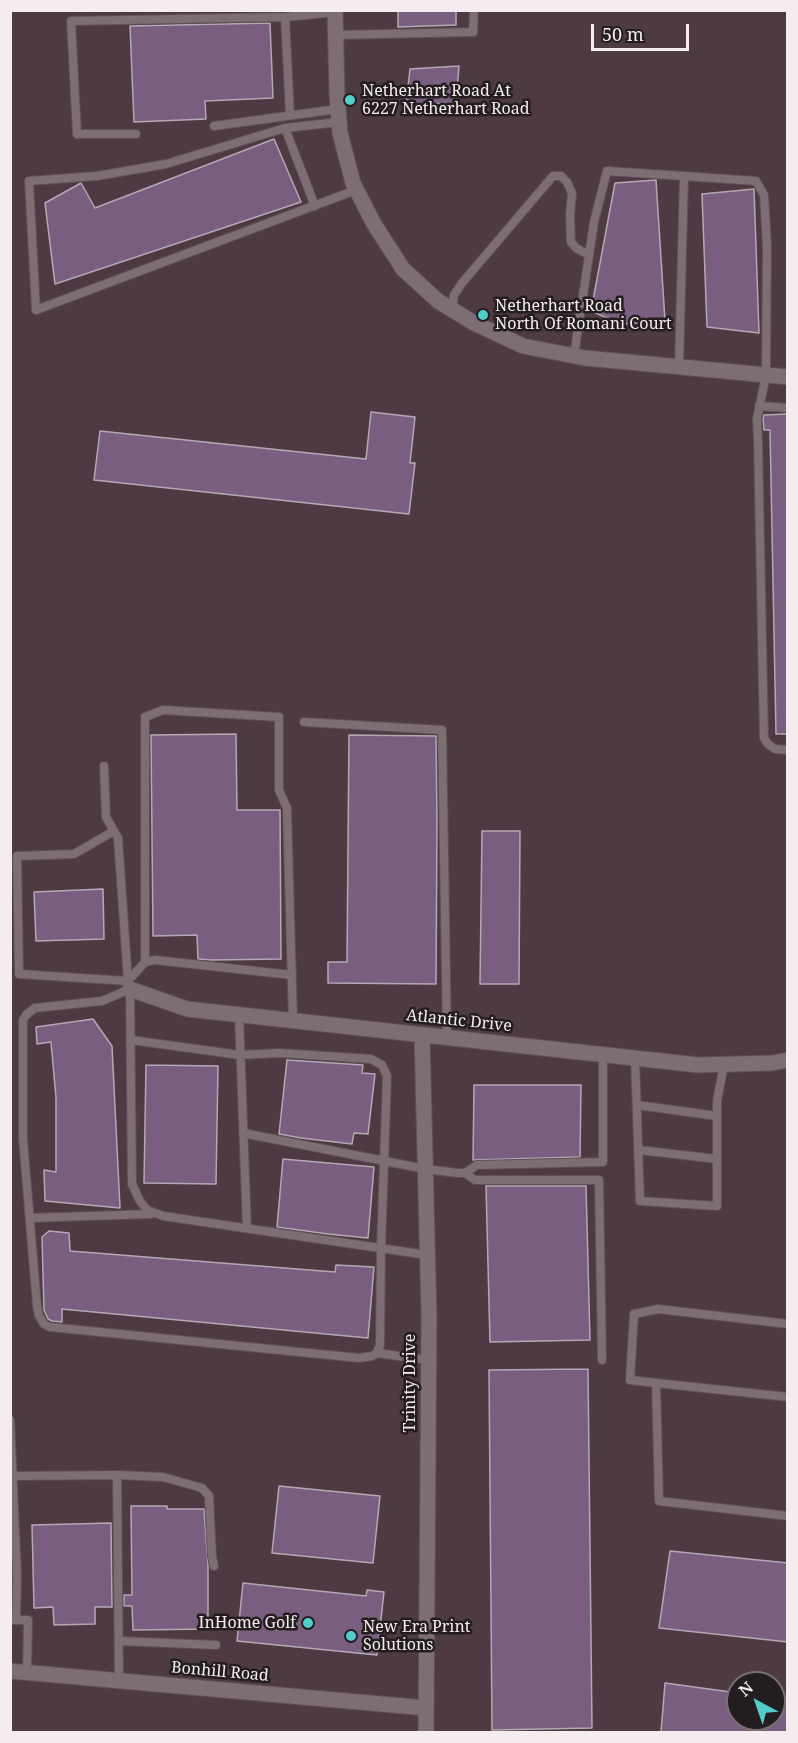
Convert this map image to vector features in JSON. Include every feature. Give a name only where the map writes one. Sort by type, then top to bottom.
[{"type":"street","points":[[335,11],[340,134],[353,183],[374,224],[403,269],[438,301],[523,346],[574,356],[788,377]]},
{"type":"street","name":"Atlantic Drive","points":[[129,985],[187,1009],[239,1015],[698,1065],[772,1063],[788,1060]]},
{"type":"street","name":"Trinity Drive","points":[[422,1035],[428,1360],[426,1732]]},
{"type":"street","name":"Bonhill Road","points":[[10,1671],[426,1708]]},
{"type":"lane","points":[[336,35],[473,32],[474,10]]},
{"type":"lane","points":[[136,134],[77,134],[71,21],[285,17],[335,11]]},
{"type":"lane","points":[[285,17],[290,115]]},
{"type":"lane","points":[[214,126],[290,115],[339,115]]},
{"type":"lane","points":[[339,115],[285,128],[166,164],[97,176],[29,181],[36,310],[356,190]]},
{"type":"lane","points":[[285,128],[315,206]]},
{"type":"lane","points":[[574,356],[594,222],[607,171],[756,181],[764,195],[767,246],[766,375],[757,419],[764,738],[775,749],[788,750]]},
{"type":"lane","points":[[452,309],[454,295],[462,283],[553,176],[561,176],[572,193],[571,242],[576,248],[590,255]]},
{"type":"lane","points":[[679,367],[684,176]]},
{"type":"lane","points":[[759,406],[788,408]]},
{"type":"lane","points":[[131,1040],[240,1055],[279,1053],[371,1059],[382,1065],[387,1076],[380,1345],[372,1356],[359,1358],[50,1327],[44,1324],[39,1316],[23,1139],[23,1020],[35,1008],[102,1001],[129,985],[145,962],[145,717],[163,710],[279,717],[279,790],[287,808],[293,1021]]},
{"type":"lane","points":[[304,722],[442,730],[447,1038]]},
{"type":"lane","points":[[104,766],[106,817],[118,838],[129,985],[132,1184],[140,1201],[147,1210],[163,1216],[427,1255]]},
{"type":"lane","points":[[114,831],[74,854],[17,856],[19,974],[129,985]]},
{"type":"lane","points":[[145,962],[155,960],[292,975]]},
{"type":"lane","points":[[239,1015],[247,1228]]},
{"type":"lane","points":[[465,1173],[477,1165],[603,1162],[603,1055]]},
{"type":"lane","points":[[635,1058],[640,1201],[717,1206],[717,1101],[724,1065]]},
{"type":"lane","points":[[637,1105],[717,1116]]},
{"type":"lane","points":[[243,1133],[425,1169],[465,1173],[475,1180],[599,1180],[602,1360]]},
{"type":"lane","points":[[639,1150],[717,1159]]},
{"type":"lane","points":[[30,1218],[156,1214]]},
{"type":"lane","points":[[788,1324],[658,1309],[634,1314],[630,1380],[788,1397]]},
{"type":"lane","points":[[376,1353],[428,1360]]},
{"type":"lane","points":[[656,1383],[658,1501],[788,1516]]},
{"type":"lane","points":[[10,1420],[17,1575],[13,1620],[28,1620],[27,1672]]},
{"type":"lane","points":[[117,1475],[119,1681]]},
{"type":"lane","points":[[13,1476],[163,1477],[202,1488],[209,1496],[214,1566]]},
{"type":"lane","points":[[119,1641],[216,1645]]},
{"type":"shaded area","points":[[11,11],[787,11],[787,1732],[11,1732]]},
{"type":"building","points":[[398,10],[456,10],[456,25],[398,27]]},
{"type":"building","points":[[270,23],[273,98],[205,101],[206,119],[134,122],[130,26]]},
{"type":"building","points":[[459,66],[456,103],[406,105],[410,69]]},
{"type":"building","points":[[274,139],[301,202],[55,284],[45,203],[81,183],[95,208]]},
{"type":"building","points":[[656,180],[665,321],[621,324],[591,311],[615,183]]},
{"type":"building","points":[[754,189],[759,333],[707,327],[702,194]]},
{"type":"building","points":[[371,412],[415,417],[410,463],[415,463],[409,514],[94,480],[100,431],[366,459]]},
{"type":"building","points":[[788,414],[788,734],[776,734],[770,430],[764,430],[763,419],[764,415]]},
{"type":"building","points":[[236,734],[237,810],[280,810],[281,959],[198,959],[197,935],[153,936],[151,735]]},
{"type":"building","points":[[349,735],[436,736],[436,984],[328,983],[328,962],[347,962]]},
{"type":"building","points":[[482,831],[520,831],[519,984],[480,984]]},
{"type":"building","points":[[103,889],[104,939],[36,941],[34,892]]},
{"type":"building","points":[[93,1019],[112,1046],[120,1208],[45,1201],[44,1170],[56,1172],[56,1098],[51,1042],[37,1044],[36,1027]]},
{"type":"building","points":[[287,1060],[363,1065],[362,1073],[375,1074],[368,1134],[354,1133],[352,1144],[279,1134]]},
{"type":"building","points":[[146,1065],[218,1066],[216,1184],[144,1183]]},
{"type":"building","points":[[474,1085],[581,1085],[580,1157],[473,1160]]},
{"type":"building","points":[[283,1159],[374,1167],[368,1238],[277,1227]]},
{"type":"building","points":[[486,1186],[586,1186],[590,1340],[490,1342]]},
{"type":"building","points":[[49,1231],[69,1233],[70,1251],[335,1272],[336,1265],[374,1267],[368,1338],[62,1309],[62,1322],[52,1321],[48,1319],[44,1310],[42,1237]]},
{"type":"building","points":[[588,1369],[592,1728],[492,1730],[489,1370]]},
{"type":"building","points":[[279,1486],[380,1496],[373,1563],[272,1553]]},
{"type":"building","points":[[131,1506],[204,1509],[208,1565],[208,1629],[133,1630],[132,1606],[124,1606],[124,1595],[132,1595]]},
{"type":"building","points":[[111,1523],[112,1607],[95,1607],[95,1624],[54,1625],[53,1607],[34,1608],[32,1525]]},
{"type":"building","points":[[670,1551],[788,1563],[788,1642],[659,1628]]},
{"type":"building","points":[[243,1583],[366,1596],[367,1590],[384,1592],[377,1655],[237,1641]]},
{"type":"building","points":[[665,1683],[726,1691],[726,1731],[786,1731],[786,1700],[788,1700],[788,1732],[661,1732]]},
{"type":"place","name":"Netherhart Road At 6227 Netherhart Road","points":[[350,100]]},
{"type":"place","name":"Netherhart Road North Of Romani Court","points":[[483,315]]},
{"type":"place","name":"InHome Golf","points":[[308,1623]]},
{"type":"place","name":"New Era Print Solutions","points":[[351,1636]]}]
